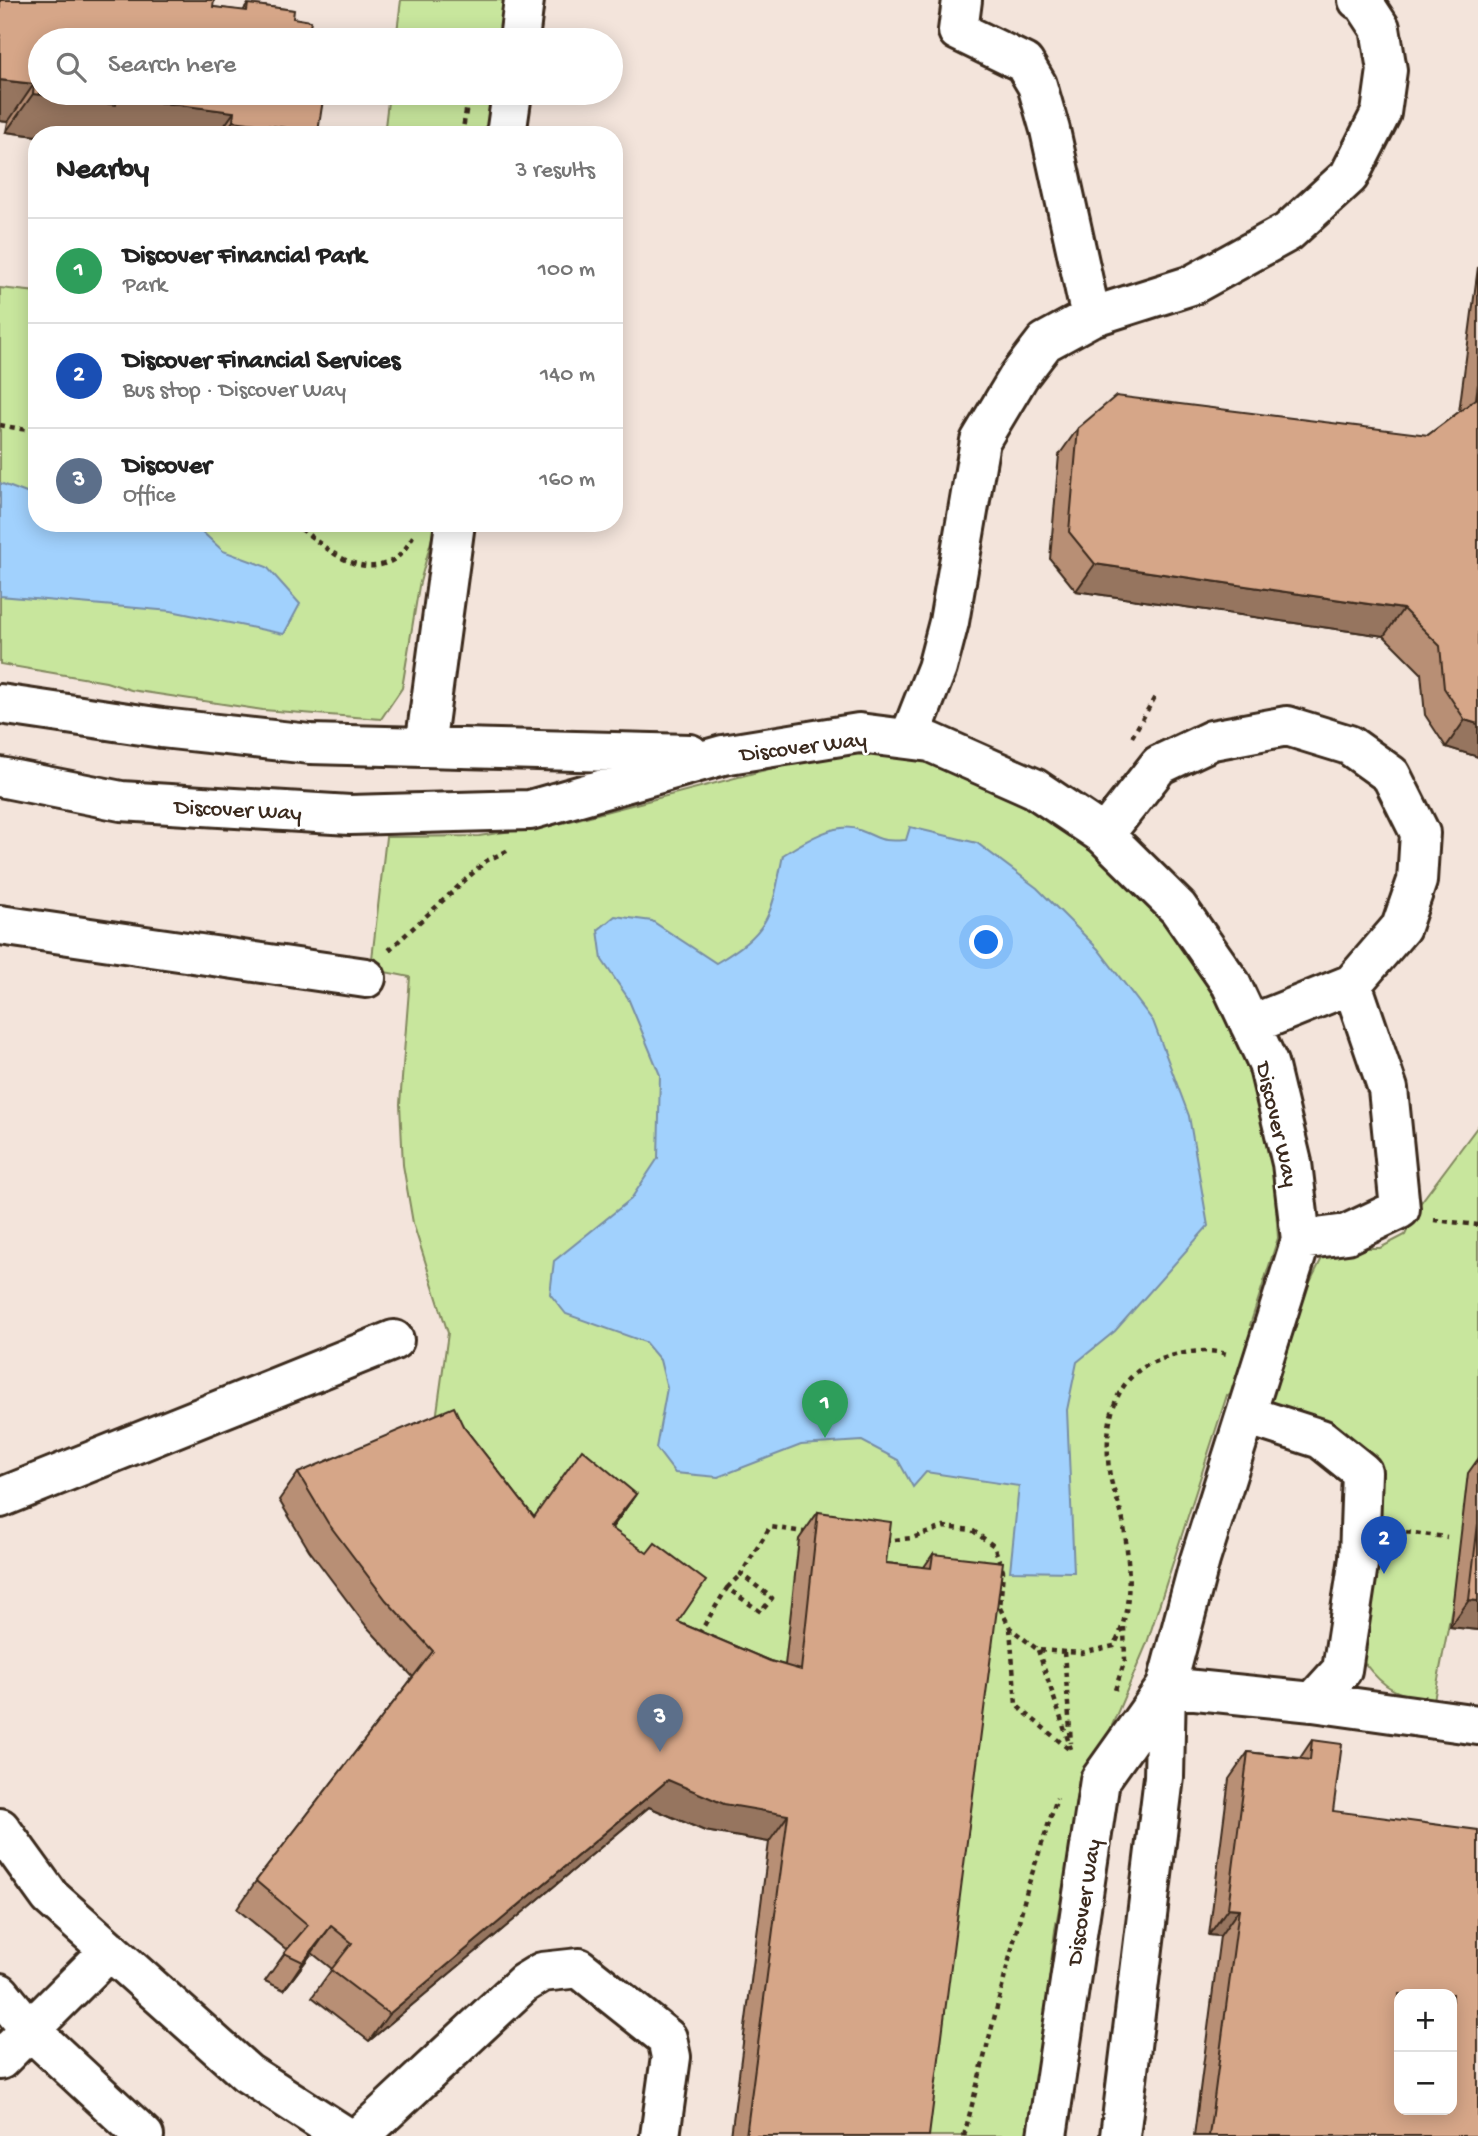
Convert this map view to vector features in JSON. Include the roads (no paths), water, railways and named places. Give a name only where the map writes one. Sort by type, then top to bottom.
[{"type":"street","points":[[520,28],[524,0]]},
{"type":"street","points":[[962,0],[958,31],[989,49],[1024,63],[1037,85],[1051,130],[1091,317]]},
{"type":"street","points":[[909,739],[937,668],[950,622],[980,441],[1019,376],[1045,342],[1091,317],[1192,285],[1288,232],[1349,176],[1381,113],[1387,70],[1380,28],[1363,2],[1358,0]]},
{"type":"street","points":[[507,126],[510,105]]},
{"type":"street","points":[[425,747],[454,532]]},
{"type":"street","name":"Discover Way","points":[[0,704],[162,729],[310,744],[723,755]]},
{"type":"street","points":[[1104,835],[1159,765],[1212,740],[1287,726],[1349,745],[1391,775],[1419,833],[1417,881],[1401,927],[1352,984],[1250,1025]]},
{"type":"street","name":"Discover Way","points":[[0,777],[121,801],[350,815],[530,810],[723,755],[859,733],[930,742],[1034,788],[1104,835],[1178,908],[1231,984],[1268,1063],[1292,1163],[1301,1240],[1200,1560],[1166,1687],[1164,1777],[1120,2136]]},
{"type":"street","points":[[0,925],[375,966]]},
{"type":"street","points":[[1301,1240],[1347,1234],[1400,1209],[1388,1089],[1352,984]]},
{"type":"street","points":[[0,1497],[394,1340]]},
{"type":"street","points":[[1246,1415],[1321,1439],[1362,1472],[1359,1558],[1342,1670],[1313,1702]]},
{"type":"street","points":[[1166,1687],[1313,1702],[1478,1725]]},
{"type":"street","name":"Discover Way","points":[[1047,2136],[1100,1780],[1166,1687]]},
{"type":"street","points":[[0,1828],[50,1897],[247,2073],[345,2136]]},
{"type":"street","points":[[0,2060],[110,1950]]},
{"type":"street","points":[[360,2136],[524,1983],[542,1972],[579,1968],[667,2038],[671,2057],[660,2136]]},
{"type":"street","points":[[0,1993],[30,2030],[144,2136]]},
{"type":"water","points":[[0,483],[28,494],[28,532],[202,532],[223,551],[267,567],[300,604],[284,634],[171,611],[0,596]]},
{"type":"water","points":[[910,827],[977,843],[1037,888],[1098,949],[1153,1021],[1189,1116],[1208,1226],[1115,1331],[1077,1362],[1067,1410],[1074,1572],[1010,1571],[1019,1486],[926,1472],[913,1487],[898,1460],[862,1441],[801,1445],[718,1477],[675,1473],[656,1448],[667,1388],[660,1360],[645,1342],[566,1314],[550,1294],[554,1261],[631,1199],[658,1158],[660,1075],[628,998],[602,960],[598,930],[615,916],[652,921],[716,963],[748,941],[766,919],[783,855],[830,830],[850,828],[881,839],[897,841],[906,840]]},
{"type":"place","name":"Discover Financial Park","points":[[825,1438]]},
{"type":"place","name":"Discover Financial Services","points":[[1384,1574]]},
{"type":"place","name":"Discover","points":[[660,1752]]}]
